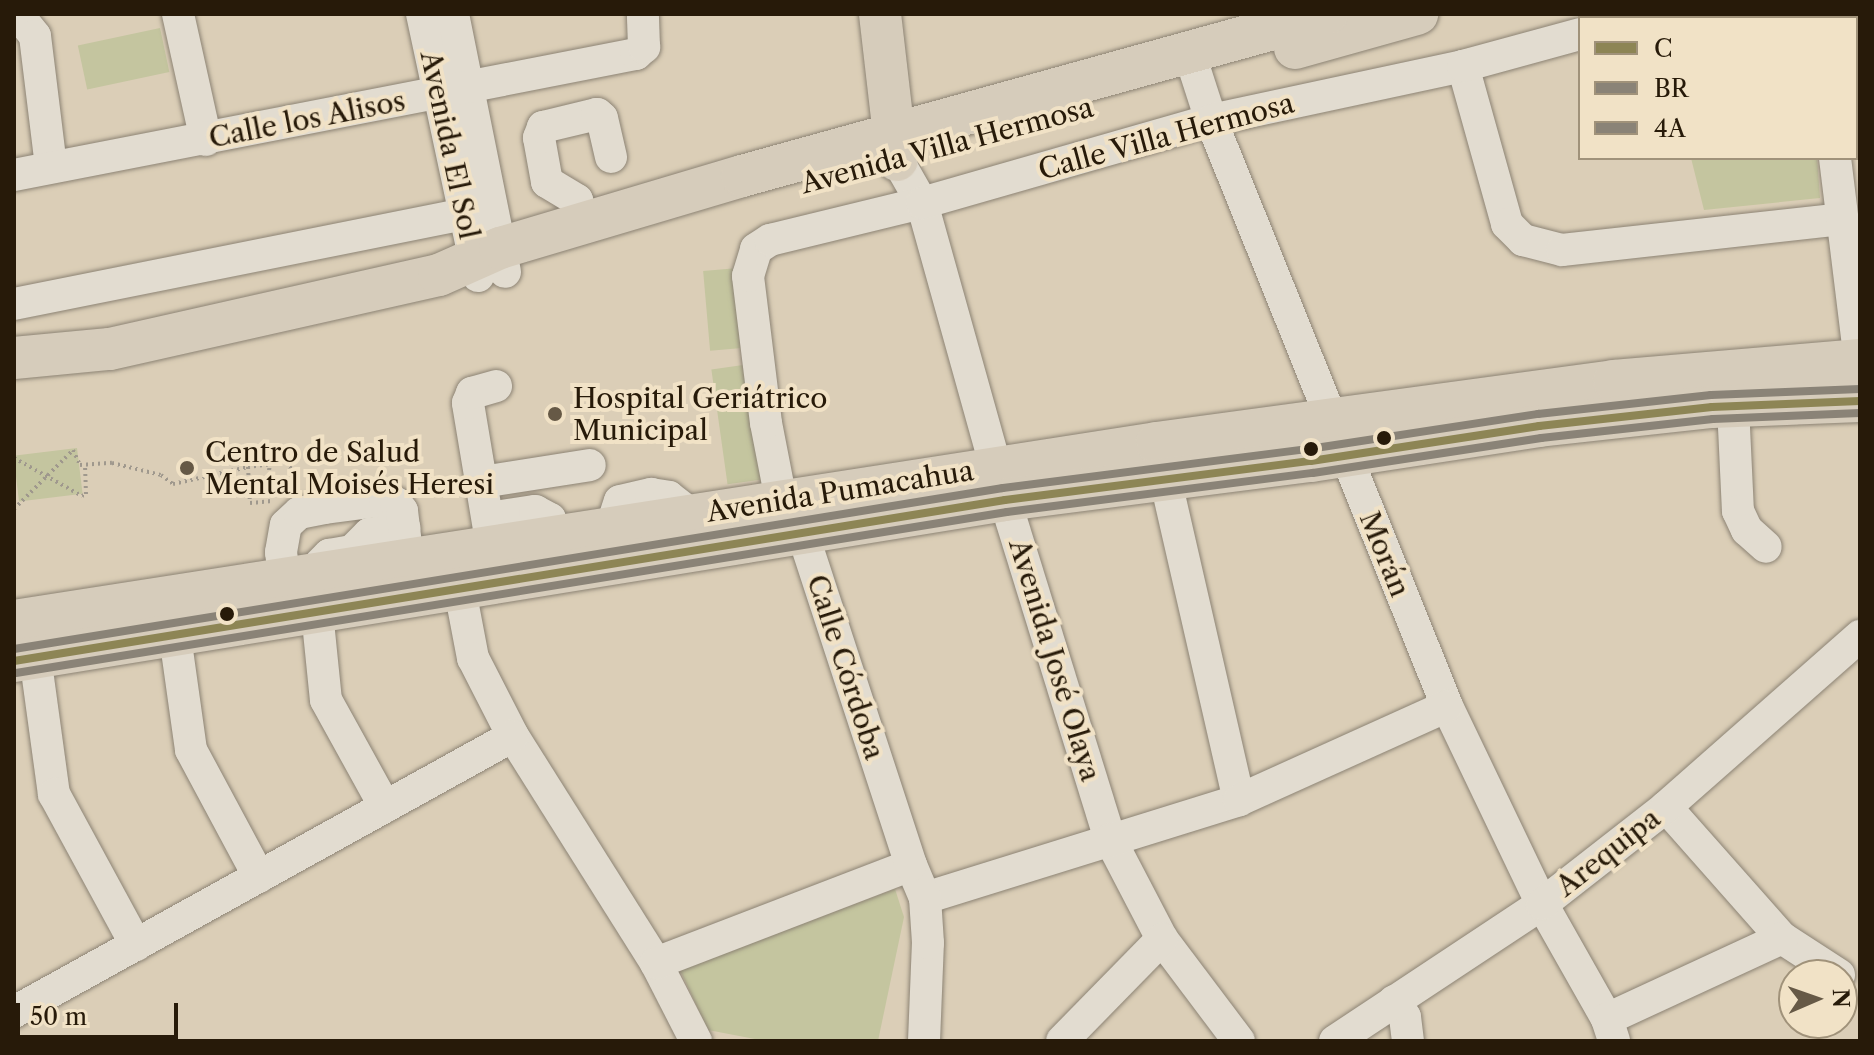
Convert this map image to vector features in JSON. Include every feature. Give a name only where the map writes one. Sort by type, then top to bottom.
[{"type":"main road","name":"Avenida José Olaya","points":[[880,14],[898,41],[907,144]]},
{"type":"main road","name":"Avenida Villa Hermosa","points":[[1193,64],[1267,22],[1327,14]]},
{"type":"main road","name":"Avenida Villa Hermosa","points":[[479,266],[584,223],[907,144],[1193,64],[1417,14]]},
{"type":"main road","name":"Avenida Villa Hermosa","points":[[479,266],[749,199],[907,144]]},
{"type":"main road","points":[[14,358],[110,349],[479,266]]},
{"type":"main road","name":"Avenida Pumacahua","points":[[23,640],[175,636],[305,590],[406,545],[473,552],[559,554],[1001,483],[1161,461],[1340,438],[1539,426],[1860,361]]},
{"type":"main road","name":"Avenida Pumacahua","points":[[1732,388],[1860,401]]},
{"type":"main road","name":"Avenida Pumacahua","points":[[23,640],[305,590],[473,552],[559,554],[611,528],[692,515],[791,516]]},
{"type":"street","points":[[178,14],[206,140]]},
{"type":"street","name":"Avenida El Sol","points":[[422,14],[452,91],[479,266]]},
{"type":"street","name":"Avenida El Sol","points":[[453,14],[452,91],[463,214],[479,266]]},
{"type":"street","name":"Calle los Alisos","points":[[14,175],[636,54],[644,47],[643,14]]},
{"type":"street","points":[[14,20],[23,21],[35,36],[51,167]]},
{"type":"street","name":"Calle Villa Hermosa","points":[[756,249],[785,236],[922,203],[1211,120],[1463,66],[1578,35]]},
{"type":"street","name":"Morán","points":[[1193,64],[1211,120],[1447,706],[1542,904],[1610,1030]]},
{"type":"street","points":[[1463,66],[1507,224],[1523,240],[1562,250],[1841,219]]},
{"type":"street","points":[[584,223],[577,200],[547,182],[539,138],[543,127],[597,114],[602,118],[611,157]]},
{"type":"street","name":"Avenida José Olaya","points":[[907,144],[1001,483],[1110,839],[1162,939],[1220,1020],[1239,1041]]},
{"type":"street","points":[[1835,160],[1860,361]]},
{"type":"street","points":[[14,304],[463,214]]},
{"type":"street","name":"Calle Córdoba","points":[[756,249],[748,276],[766,423],[791,516],[925,898],[928,943],[924,1041]]},
{"type":"street","points":[[496,386],[472,393],[468,403],[482,482],[473,552],[473,658],[513,736],[656,963],[696,1041]]},
{"type":"street","points":[[1732,388],[1738,511],[1747,530],[1766,547]]},
{"type":"street","points":[[1161,461],[1239,800]]},
{"type":"street","points":[[482,482],[590,465]]},
{"type":"street","points":[[385,807],[326,700],[305,590],[282,534],[291,518],[299,513],[392,501],[402,511],[406,545]]},
{"type":"street","points":[[175,636],[191,750],[259,877]]},
{"type":"street","points":[[23,640],[54,794],[136,945]]},
{"type":"street","name":"Arequipa","points":[[1335,1041],[1542,904],[1854,653]]},
{"type":"street","points":[[925,898],[1239,800],[1447,706]]},
{"type":"street","points":[[14,1012],[513,736]]},
{"type":"street","points":[[1666,807],[1782,938],[1814,959]]},
{"type":"street","points":[[656,963],[911,865]]},
{"type":"street","points":[[1610,1030],[1782,938]]},
{"type":"street","points":[[1062,1041],[1162,939]]},
{"type":"street","points":[[1394,1001],[1405,1017],[1408,1041]]},
{"type":"path","points":[[14,509],[72,450],[76,452],[77,464],[112,463],[161,475],[176,485],[248,467],[270,465],[280,460],[291,465],[290,482],[280,486],[270,482],[270,465]]},
{"type":"path","points":[[14,458],[85,495],[85,465]]},
{"type":"path","points":[[248,467],[250,503],[278,500]]},
{"type":"green space","points":[[160,28],[169,72],[87,89],[78,45]]},
{"type":"green space","points":[[1692,160],[1817,160],[1820,198],[1704,210]]},
{"type":"green space","points":[[738,268],[745,348],[710,351],[703,271]]},
{"type":"green space","points":[[750,364],[766,479],[728,484],[711,369]]},
{"type":"green space","points":[[77,448],[83,494],[19,501],[14,456]]},
{"type":"green space","points":[[895,889],[904,917],[878,1041],[765,1041],[708,1030],[680,970]]},
{"type":"transit line","name":"4A","points":[[14,649],[1003,488],[1309,449],[1538,414],[1711,395],[1860,389]]},
{"type":"transit line","name":"C","points":[[14,661],[1005,500],[1311,461],[1539,426],[1712,407],[1860,401]]},
{"type":"transit line","name":"BR","points":[[16,673],[1007,512],[1313,473],[1541,438],[1713,419],[1860,413]]},
{"type":"place","name":"Hospital Geriátrico Municipal","points":[[555,414]]},
{"type":"place","name":"Centro de Salud Mental Moisés Heresi","points":[[187,468]]}]
